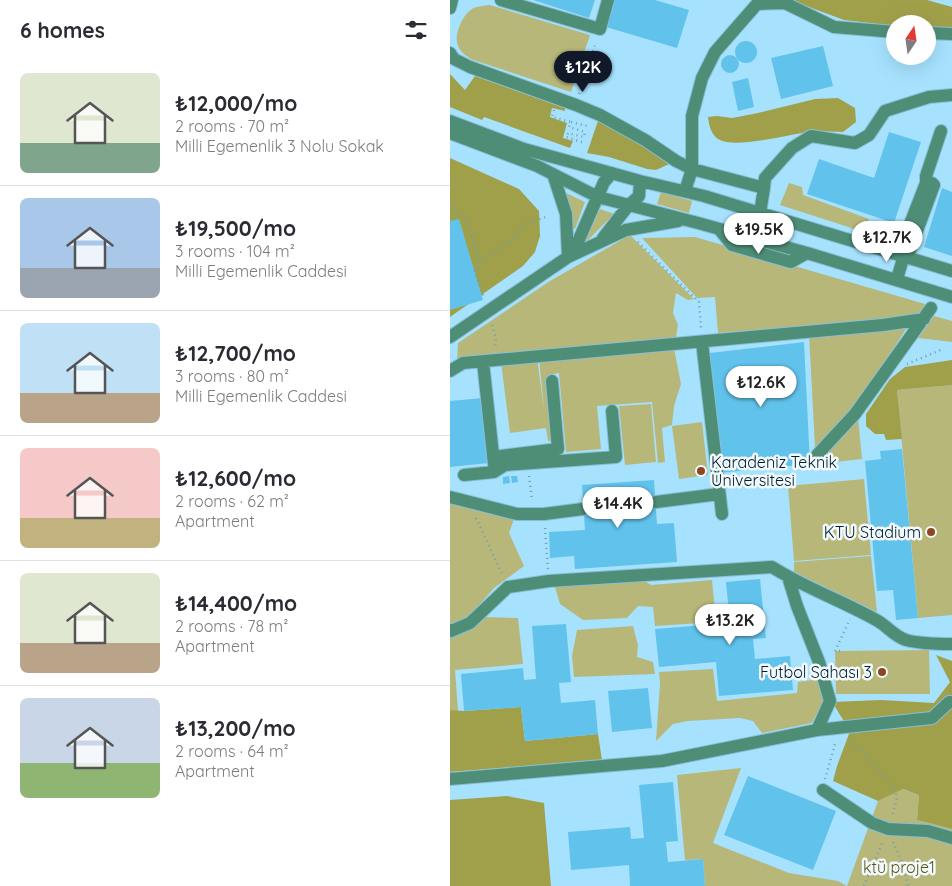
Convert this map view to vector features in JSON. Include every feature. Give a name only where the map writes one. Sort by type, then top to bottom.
[{"type":"street","points":[[450,8],[452,0]]},
{"type":"street","points":[[501,0],[600,29],[608,0]]},
{"type":"street","points":[[685,190],[692,169],[692,116],[702,78],[715,52],[757,4],[785,3],[834,27],[886,31]]},
{"type":"street","points":[[936,33],[952,34]]},
{"type":"street","points":[[450,53],[454,60],[470,67],[600,115],[646,140],[676,161],[692,169],[764,188]]},
{"type":"street","points":[[760,213],[765,178],[792,148],[811,136],[855,143],[869,136],[885,111],[929,97],[952,95]]},
{"type":"street","points":[[450,121],[524,150],[640,181],[685,190],[952,271]]},
{"type":"street","points":[[897,279],[904,255],[910,250],[934,185],[926,176],[940,131]]},
{"type":"street","points":[[450,133],[516,157],[598,197],[807,253],[952,297]]},
{"type":"street","points":[[568,257],[577,244],[604,182],[612,173]]},
{"type":"street","points":[[553,174],[566,214],[568,257]]},
{"type":"street","points":[[602,240],[628,206],[639,196],[640,181]]},
{"type":"street","points":[[450,337],[568,257],[602,240],[626,230],[650,224],[685,220]]},
{"type":"street","points":[[817,455],[855,414],[931,308]]},
{"type":"street","points":[[450,371],[463,363],[883,325],[924,319]]},
{"type":"street","points":[[702,342],[722,514]]},
{"type":"street","points":[[483,362],[494,461],[558,449],[552,380]]},
{"type":"street","points":[[464,475],[494,472],[505,465],[616,457],[612,411]]},
{"type":"street","points":[[656,502],[719,494]]},
{"type":"street","points":[[450,497],[516,514],[538,514],[583,509]]},
{"type":"street","points":[[450,630],[470,623],[508,587],[549,581],[772,567],[788,577],[880,622],[893,634],[906,640],[930,644],[952,644]]},
{"type":"street","points":[[788,577],[819,662],[830,702],[817,730]]},
{"type":"street","points":[[930,644],[952,652]]},
{"type":"street","points":[[450,779],[662,761],[817,730],[932,718],[949,702],[952,702]]},
{"type":"street","points":[[823,790],[872,822],[888,829],[928,831],[952,838]]},
{"type":"path","points":[[576,105],[600,29]]},
{"type":"path","points":[[554,110],[552,117],[587,126],[588,120]]},
{"type":"path","points":[[571,122],[569,127],[585,132],[584,137],[568,132],[566,137],[582,142]]},
{"type":"path","points":[[450,200],[456,215],[466,217],[480,261],[481,266],[475,271],[485,301],[486,313]]},
{"type":"path","points":[[480,261],[516,237],[521,226],[548,216]]},
{"type":"path","points":[[626,230],[699,302],[702,342]]},
{"type":"path","points":[[886,373],[943,350]]},
{"type":"path","points":[[528,464],[549,581]]},
{"type":"path","points":[[469,502],[508,587]]},
{"type":"path","points":[[840,651],[835,651],[854,609]]},
{"type":"path","points":[[823,790],[834,745],[843,726]]},
{"type":"path","points":[[843,726],[856,745],[894,786],[897,798],[895,812],[864,886]]},
{"type":"path","points":[[888,829],[902,862],[908,886]]},
{"type":"green space","points":[[490,5],[590,35],[571,92],[473,60],[463,53],[459,48],[457,38],[464,18],[474,8]]},
{"type":"green space","points":[[789,183],[802,187],[803,195],[869,219],[864,232],[780,205]]},
{"type":"green space","points":[[661,192],[692,201],[689,213],[657,204]]},
{"type":"green space","points":[[566,193],[585,202],[575,229],[572,228],[572,215]]},
{"type":"green space","points":[[600,209],[614,214],[584,244]]},
{"type":"green space","points":[[630,235],[694,299],[688,300],[676,293],[673,313],[678,325],[675,343],[457,362],[458,343],[550,281]]},
{"type":"green space","points":[[695,237],[925,304],[921,317],[718,333],[715,297],[697,298],[642,238]]},
{"type":"green space","points":[[934,316],[952,321],[952,342],[918,338]]},
{"type":"green space","points":[[908,326],[857,405],[815,448],[809,334]]},
{"type":"green space","points":[[674,348],[681,384],[674,406],[672,425],[662,428],[665,462],[658,463],[652,402],[597,406],[601,449],[566,452],[559,373],[548,375],[554,440],[548,441],[546,428],[510,433],[501,362],[537,358],[544,410],[539,358]]},
{"type":"green space","name":"KTU Stadium","points":[[952,385],[952,615],[918,618],[897,390]]},
{"type":"green space","points":[[651,404],[656,462],[625,465],[619,406]]},
{"type":"green space","points":[[858,417],[862,459],[817,464]]},
{"type":"green space","points":[[702,422],[708,475],[679,479],[672,426]]},
{"type":"green space","points":[[864,479],[871,555],[794,561],[788,486]]},
{"type":"green space","points":[[450,501],[514,519],[509,533],[524,566],[494,588],[480,604],[483,617],[518,618],[523,664],[455,670],[458,711],[450,710]]},
{"type":"green space","points":[[871,556],[877,612],[794,572],[794,562]]},
{"type":"green space","points":[[643,580],[651,585],[712,580],[716,622],[655,626],[653,607],[638,606],[627,618],[583,620],[560,604],[555,587]]},
{"type":"green space","points":[[633,626],[638,645],[637,657],[653,662],[655,674],[574,677],[572,656],[577,630]]},
{"type":"green space","name":"Futbol Sahası 3","points":[[929,650],[930,694],[836,694],[835,651]]},
{"type":"green space","points":[[713,669],[717,701],[797,693],[798,682],[819,679],[825,698],[812,723],[762,733],[753,721],[740,718],[688,721],[673,724],[656,741],[660,684],[659,672]]},
{"type":"green space","points":[[741,768],[713,843],[789,873],[838,881],[847,886],[705,886],[703,859],[685,860],[677,775]]},
{"type":"green space","name":"ktü proje1","points":[[902,789],[919,795],[917,820],[952,829],[952,886],[847,886],[878,801]]},
{"type":"shaded area","points":[[790,0],[927,0],[952,7],[952,29],[936,28],[936,15],[886,15],[886,25],[844,20]]},
{"type":"shaded area","points":[[450,74],[465,90],[475,76],[565,108],[565,111],[552,108],[550,117],[567,123],[563,138],[573,141],[570,148],[484,117],[482,120],[450,107]]},
{"type":"shaded area","points":[[838,98],[855,108],[856,122],[843,132],[816,131],[739,143],[720,140],[714,136],[709,123],[708,117],[732,118],[815,99]]},
{"type":"shaded area","points":[[600,115],[676,161],[656,170],[587,153]]},
{"type":"shaded area","points":[[450,158],[519,189],[539,211],[540,236],[535,252],[523,266],[450,317]]},
{"type":"shaded area","points":[[952,360],[952,385],[897,390],[902,439],[886,440],[884,434],[875,434],[866,426],[866,414],[890,379],[905,367]]},
{"type":"shaded area","points":[[936,655],[952,661],[952,829],[917,820],[919,795],[903,789],[878,801],[833,781],[850,731],[832,702],[881,700],[934,703],[950,682]]},
{"type":"shaded area","points":[[521,707],[525,741],[598,734],[602,760],[450,772],[450,710],[464,711]]},
{"type":"shaded area","points":[[507,796],[544,803],[551,886],[450,886],[450,800]]},
{"type":"building","points":[[533,0],[595,0],[589,18]]},
{"type":"building","points":[[614,0],[655,0],[689,10],[677,48],[606,27]]},
{"type":"building","points":[[746,41],[754,44],[757,52],[754,60],[746,63],[738,60],[735,52],[738,44]]},
{"type":"building","points":[[823,46],[833,86],[781,99],[771,58]]},
{"type":"building","points":[[730,55],[736,58],[739,64],[736,70],[730,73],[724,70],[721,64],[724,58]]},
{"type":"building","points":[[748,78],[754,107],[738,111],[732,82]]},
{"type":"building","points":[[889,132],[921,142],[894,223],[807,194],[819,159],[874,178]]},
{"type":"building","points":[[942,188],[952,192],[952,256],[924,247]]},
{"type":"building","points":[[459,219],[483,300],[450,310],[450,221]]},
{"type":"building","points":[[804,342],[810,464],[719,473],[710,353]]},
{"type":"building","points":[[483,398],[489,463],[450,467],[450,401]]},
{"type":"building","points":[[902,449],[918,618],[896,620],[893,590],[877,591],[865,461],[881,459],[880,451]]},
{"type":"building","points":[[509,476],[510,483],[503,484],[503,477]]},
{"type":"building","points":[[511,476],[517,476],[518,482],[512,483]]},
{"type":"building","points":[[654,480],[657,524],[674,523],[677,562],[575,569],[574,556],[550,558],[549,532],[585,530],[582,485]]},
{"type":"building","points":[[760,579],[766,638],[753,639],[755,659],[790,656],[793,690],[719,696],[716,662],[659,667],[655,629],[717,624],[718,636],[731,634],[726,582]]},
{"type":"building","points":[[566,624],[571,682],[559,683],[561,703],[595,700],[598,734],[525,741],[521,707],[464,711],[461,674],[523,668],[524,680],[536,679],[532,626]]},
{"type":"building","points":[[648,688],[652,728],[612,732],[608,691]]},
{"type":"building","points":[[748,776],[836,811],[813,870],[724,835]]},
{"type":"building","points":[[673,782],[678,841],[666,842],[668,862],[703,859],[705,886],[630,886],[629,865],[571,870],[568,832],[630,827],[631,839],[644,838],[639,785]]},
{"type":"tunnel","points":[[583,509],[656,502]]},
{"type":"place","name":"Karadeniz Teknik Üniversitesi","points":[[701,471]]},
{"type":"place","name":"KTU Stadium","points":[[931,532]]},
{"type":"place","name":"Futbol Sahası 3","points":[[882,672]]}]
